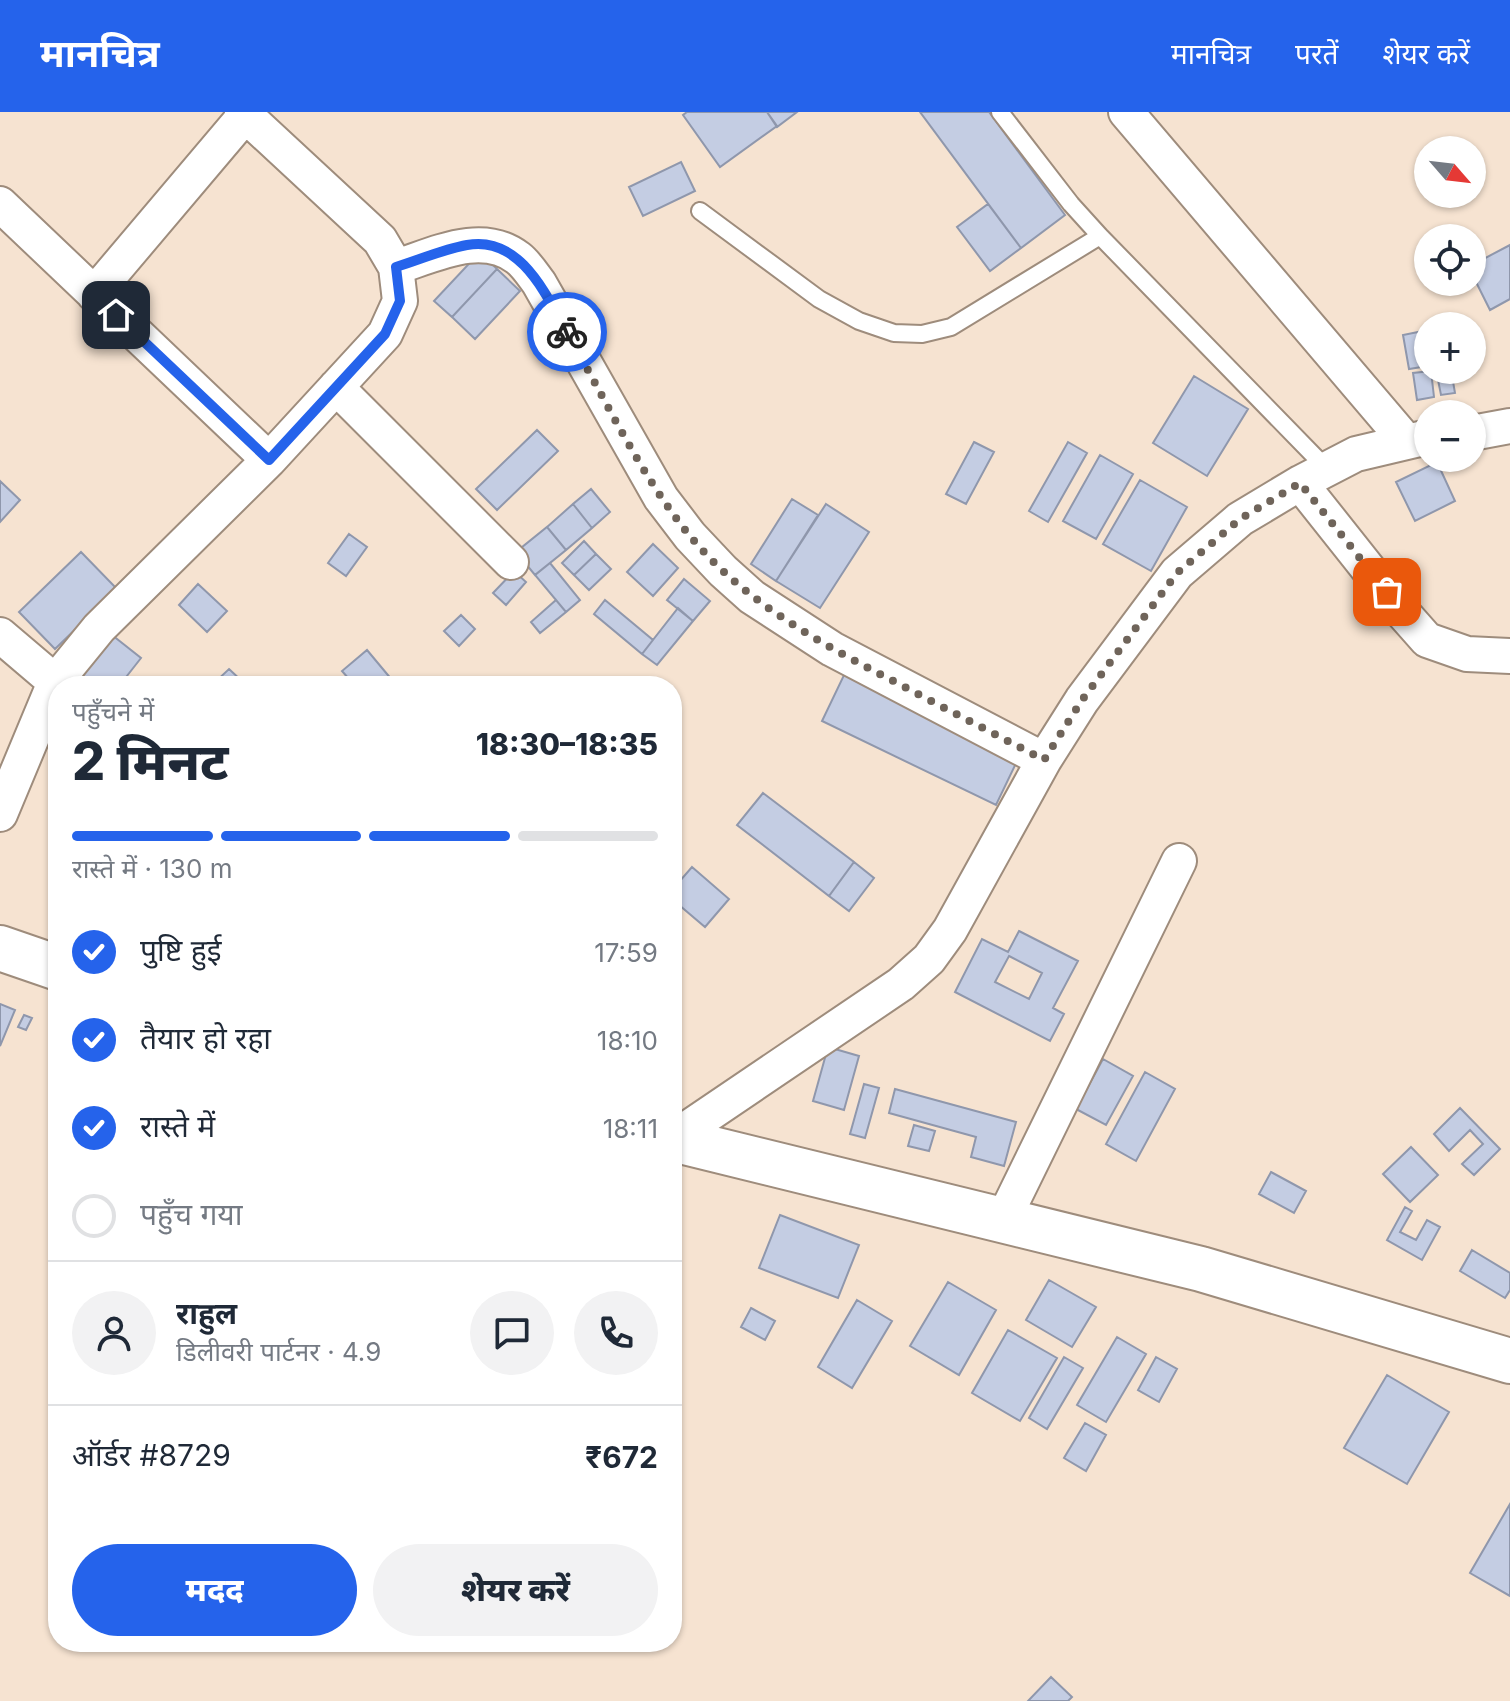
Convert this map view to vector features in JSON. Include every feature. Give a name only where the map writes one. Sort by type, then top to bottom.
[{"type":"highway","points":[[0,948],[48,965]]},
{"type":"highway","points":[[682,1141],[1201,1269],[1510,1361]]},
{"type":"street","points":[[1126,112],[1414,436]]},
{"type":"street","points":[[63,676],[99,628],[269,460],[385,334],[400,301],[396,267],[380,240],[245,113],[94,294]]},
{"type":"street","points":[[0,204],[269,460]]},
{"type":"street","points":[[396,267],[470,244],[496,247],[519,258],[539,283],[661,498],[690,536],[723,571],[752,597],[832,649],[1044,760]]},
{"type":"street","points":[[336,387],[511,562]]},
{"type":"street","points":[[1486,430],[1510,426]]},
{"type":"street","points":[[682,1132],[901,984],[929,959],[950,930],[1044,760],[1082,700],[1177,573],[1240,519],[1313,476],[1356,454],[1414,440]]},
{"type":"street","points":[[1313,476],[1404,614],[1427,640],[1467,654],[1510,656]]},
{"type":"street","points":[[0,635],[48,676]]},
{"type":"street","points":[[0,814],[48,705]]},
{"type":"street","points":[[1003,1220],[1179,861]]},
{"type":"lane","points":[[1000,112],[1062,193],[1313,476]]},
{"type":"lane","points":[[700,211],[819,299],[859,321],[894,333],[922,334],[951,327],[1100,236]]},
{"type":"building","points":[[687,112],[767,112],[777,126],[720,167],[683,115]]},
{"type":"building","points":[[767,112],[797,112],[777,127]]},
{"type":"building","points":[[920,112],[989,112],[1065,215],[1021,248]]},
{"type":"building","points":[[681,162],[695,191],[643,216],[629,187]]},
{"type":"building","points":[[988,204],[1021,248],[990,271],[957,227]]},
{"type":"building","points":[[1510,245],[1510,299],[1490,310],[1483,296],[1486,296],[1486,258]]},
{"type":"building","points":[[480,252],[497,269],[452,317],[434,301]]},
{"type":"building","points":[[497,269],[520,291],[475,339],[452,317]]},
{"type":"building","points":[[1414,333],[1414,368],[1409,369],[1403,335]]},
{"type":"building","points":[[1194,376],[1248,409],[1207,476],[1153,443]]},
{"type":"building","points":[[1415,384],[1432,384],[1434,397],[1417,400]]},
{"type":"building","points":[[1439,384],[1453,384],[1455,393],[1441,395]]},
{"type":"building","points":[[537,430],[558,451],[497,510],[476,489]]},
{"type":"building","points":[[974,442],[994,452],[966,504],[946,494]]},
{"type":"building","points":[[1068,442],[1087,453],[1048,522],[1029,511]]},
{"type":"building","points":[[1100,455],[1133,474],[1096,539],[1063,521]]},
{"type":"building","points":[[1416,472],[1442,472],[1455,501],[1415,521],[1396,482]]},
{"type":"building","points":[[1140,480],[1187,507],[1151,571],[1103,544]]},
{"type":"building","points":[[0,481],[20,500],[0,522]]},
{"type":"building","points":[[591,489],[610,512],[592,528],[573,504]]},
{"type":"building","points":[[792,499],[818,515],[776,581],[751,564]]},
{"type":"building","points":[[573,504],[592,528],[566,550],[547,527]]},
{"type":"building","points":[[826,504],[869,532],[820,608],[776,581]]},
{"type":"building","points":[[547,527],[566,550],[535,575],[516,552]]},
{"type":"building","points":[[349,534],[367,547],[346,576],[328,563]]},
{"type":"building","points":[[584,541],[596,554],[574,575],[562,563]]},
{"type":"building","points":[[653,544],[678,568],[653,596],[627,572]]},
{"type":"building","points":[[81,552],[117,589],[55,649],[19,612]]},
{"type":"building","points":[[596,554],[611,569],[589,590],[574,575]]},
{"type":"building","points":[[550,563],[580,600],[566,612],[535,575]]},
{"type":"building","points":[[514,571],[526,582],[506,605],[493,593]]},
{"type":"building","points":[[684,579],[710,601],[693,621],[667,600]]},
{"type":"building","points":[[198,584],[227,611],[207,632],[179,605]]},
{"type":"building","points":[[556,600],[566,612],[540,633],[531,622]]},
{"type":"building","points":[[605,600],[653,640],[642,654],[594,614]]},
{"type":"building","points":[[678,608],[693,621],[657,665],[642,654]]},
{"type":"building","points":[[461,615],[475,629],[459,646],[444,631]]},
{"type":"building","points":[[112,635],[141,658],[127,676],[80,676]]},
{"type":"building","points":[[367,650],[389,676],[346,676],[342,671]]},
{"type":"building","points":[[229,669],[236,676],[222,676]]},
{"type":"building","points":[[845,673],[1019,757],[996,805],[822,721]]},
{"type":"building","points":[[763,793],[854,862],[829,896],[737,825]]},
{"type":"building","points":[[854,862],[874,878],[849,911],[829,896]]},
{"type":"building","points":[[692,867],[729,899],[705,927],[682,907],[682,878]]},
{"type":"building","points":[[1019,931],[1078,961],[1053,1008],[1064,1014],[1050,1041],[955,992],[982,939],[1008,952]],"holes":[[[1009,956],[1042,973],[1029,999],[995,982]]]},
{"type":"building","points":[[0,1004],[15,1010],[0,1046]]},
{"type":"building","points":[[24,1015],[32,1018],[26,1030],[18,1027]]},
{"type":"building","points":[[828,1047],[859,1056],[844,1110],[813,1101]]},
{"type":"building","points":[[1103,1059],[1133,1076],[1106,1125],[1076,1109]]},
{"type":"building","points":[[1145,1072],[1175,1089],[1136,1161],[1106,1144]]},
{"type":"building","points":[[864,1084],[879,1088],[865,1138],[850,1134]]},
{"type":"building","points":[[895,1089],[1016,1122],[1004,1166],[971,1157],[976,1137],[889,1113]]},
{"type":"building","points":[[1460,1108],[1500,1149],[1474,1175],[1462,1164],[1483,1144],[1470,1130],[1449,1151],[1434,1134]]},
{"type":"building","points":[[914,1125],[935,1131],[929,1151],[908,1146]]},
{"type":"building","points":[[1411,1147],[1438,1175],[1410,1202],[1383,1174]]},
{"type":"building","points":[[1271,1172],[1306,1191],[1294,1213],[1259,1194]]},
{"type":"building","points":[[1405,1207],[1412,1211],[1400,1232],[1416,1240],[1427,1220],[1440,1227],[1422,1260],[1387,1240]]},
{"type":"building","points":[[780,1215],[859,1245],[838,1298],[759,1268]]},
{"type":"building","points":[[1472,1250],[1510,1273],[1510,1290],[1505,1298],[1460,1271]]},
{"type":"building","points":[[1049,1280],[1096,1307],[1072,1347],[1026,1320]]},
{"type":"building","points":[[948,1282],[996,1310],[959,1375],[910,1346]]},
{"type":"building","points":[[857,1300],[892,1321],[852,1388],[818,1367]]},
{"type":"building","points":[[751,1308],[775,1321],[765,1340],[741,1327]]},
{"type":"building","points":[[1008,1330],[1057,1358],[1020,1421],[972,1393]]},
{"type":"building","points":[[1117,1337],[1146,1354],[1106,1422],[1077,1405]]},
{"type":"building","points":[[1064,1357],[1083,1368],[1047,1429],[1029,1418]]},
{"type":"building","points":[[1156,1357],[1177,1369],[1159,1402],[1138,1390]]},
{"type":"building","points":[[1387,1375],[1449,1412],[1407,1484],[1344,1448]]},
{"type":"building","points":[[1085,1423],[1106,1435],[1086,1471],[1064,1458]]},
{"type":"building","points":[[1510,1504],[1510,1596],[1470,1573]]},
{"type":"building","points":[[1051,1677],[1072,1697],[1068,1701],[1028,1701]]},
{"type":"way so far","points":[[567,332],[661,498],[690,536],[723,571],[752,597],[832,649],[1044,760],[1082,700],[1177,573],[1240,519],[1300,483],[1387,592]]},
{"type":"route","points":[[116,315],[269,460],[385,334],[400,301],[396,267],[470,244],[496,247],[519,258],[539,283],[567,332]]}]
